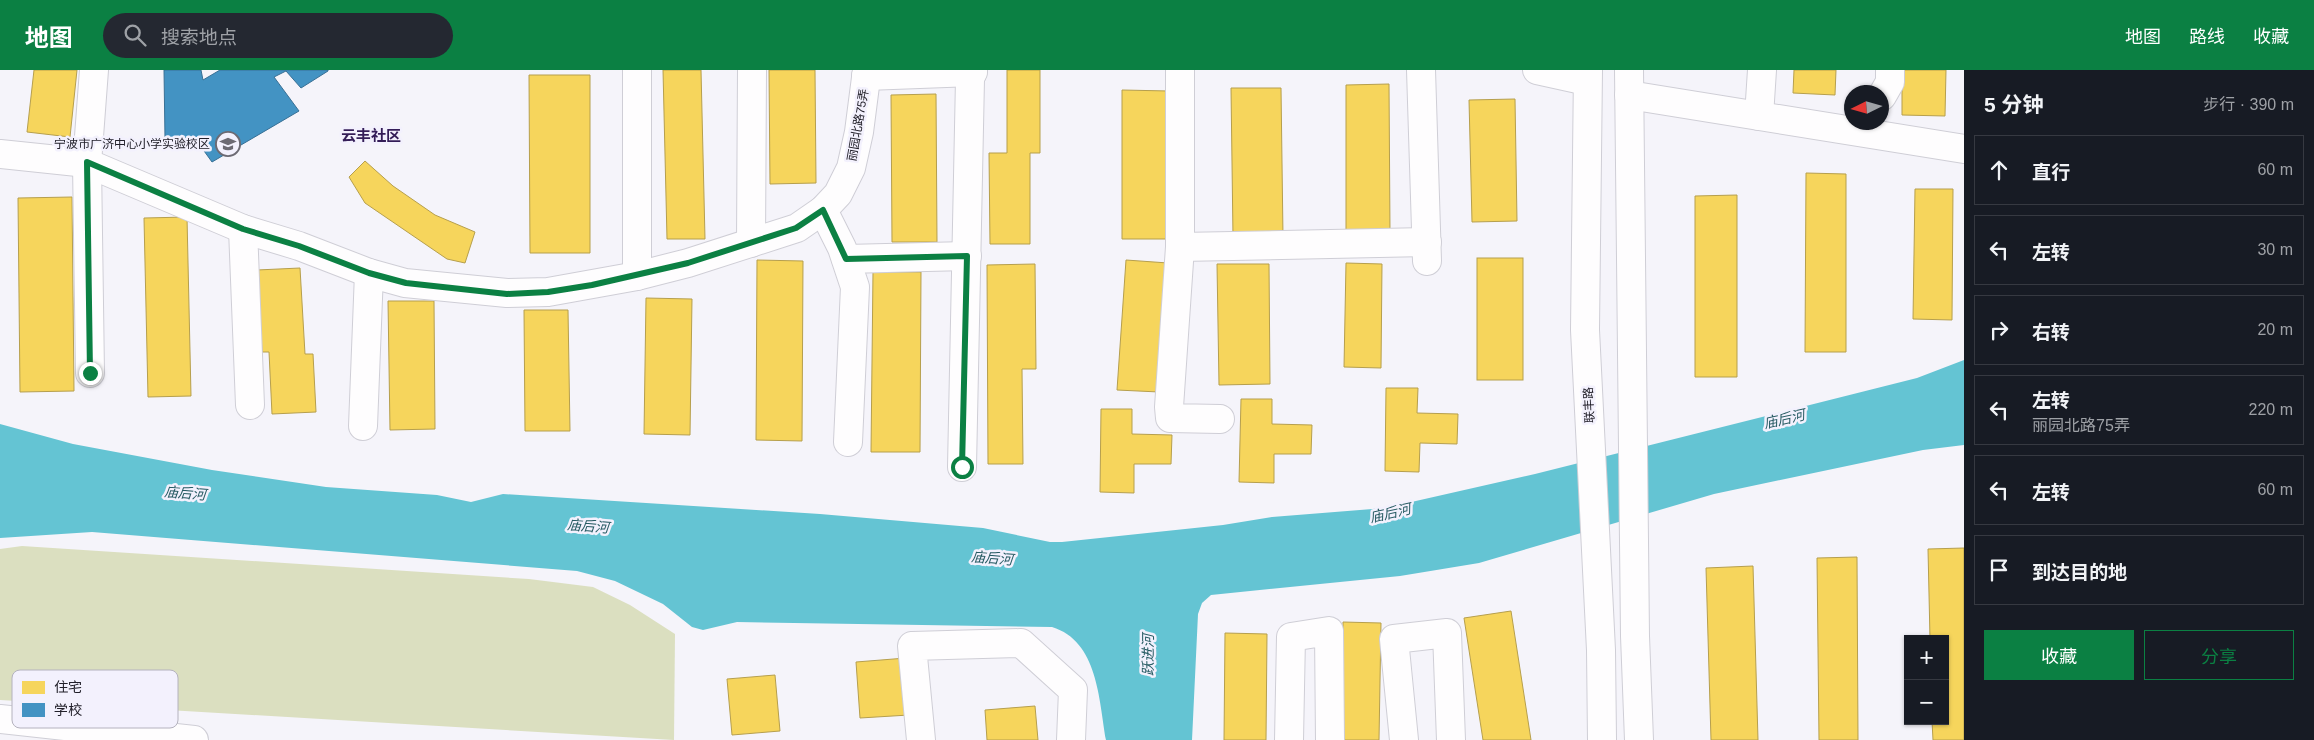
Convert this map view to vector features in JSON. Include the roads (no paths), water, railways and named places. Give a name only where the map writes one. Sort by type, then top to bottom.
[{"type":"main road","points":[[90,373],[87,162],[94,70]]},
{"type":"main road","points":[[637,70],[637,276]]},
{"type":"main road","points":[[752,70],[752,243]]},
{"type":"main road","points":[[1180,70],[1180,247],[1169,407],[1170,418],[1220,419]]},
{"type":"main road","points":[[1180,247],[1427,251],[1421,70]]},
{"type":"main road","points":[[1537,70],[1588,75]]},
{"type":"main road","points":[[1759,116],[1762,70]]},
{"type":"main road","points":[[1888,85],[1890,70]]},
{"type":"main road","points":[[866,73],[973,71],[970,79],[962,467]]},
{"type":"main road","name":"丽园北路75弄","points":[[0,154],[87,162],[243,229],[299,246],[369,273],[406,283],[507,294],[548,292],[637,276],[688,263],[796,228],[823,210],[838,194],[850,168],[859,132],[866,73]]},
{"type":"main road","name":"联丰路","points":[[1588,75],[1585,330],[1601,650],[1602,740]]},
{"type":"main road","points":[[1639,740],[1635,636],[1629,82],[1759,116],[1844,125]]},
{"type":"main road","points":[[1876,130],[1964,149]]},
{"type":"main road","points":[[823,210],[846,259],[855,287],[848,442]]},
{"type":"main road","points":[[243,229],[250,405]]},
{"type":"main road","points":[[846,259],[967,256]]},
{"type":"main road","points":[[363,426],[369,273]]},
{"type":"main road","points":[[1290,740],[1291,637],[1328,631],[1330,740]]},
{"type":"main road","points":[[1404,740],[1394,639],[1447,632],[1451,740]]},
{"type":"main road","points":[[921,740],[912,646],[1020,643],[1073,690],[1071,740]]},
{"type":"main road","points":[[83,728],[194,740]]},
{"type":"water","points":[[1964,360],[1964,445],[1923,450],[1714,494],[1479,563],[1400,576],[1211,595],[1202,603],[1198,614],[1192,740],[1106,740],[1098,690],[1087,658],[1079,645],[1067,634],[1052,627],[737,622],[703,630],[692,627],[663,604],[615,581],[577,571],[92,532],[0,538],[0,424],[73,444],[212,470],[326,487],[437,495],[471,502],[503,494],[820,514],[983,528],[1050,542],[1062,542],[1223,525],[1272,517],[1385,508],[1535,474],[1917,378]]},
{"type":"place","name":"宁波市广济中心小学实验校区","points":[[228,144]]},
{"type":"district","name":"云丰社区","points":[[371,136]]},
{"type":"water label","name":"庙后河","points":[[1784,419]]},
{"type":"water label","name":"庙后河","points":[[185,493]]},
{"type":"water label","name":"庙后河","points":[[1390,513]]},
{"type":"water label","name":"庙后河","points":[[588,526]]},
{"type":"water label","name":"庙后河","points":[[992,558]]},
{"type":"water label","name":"跃进河","points":[[1148,655]]}]
